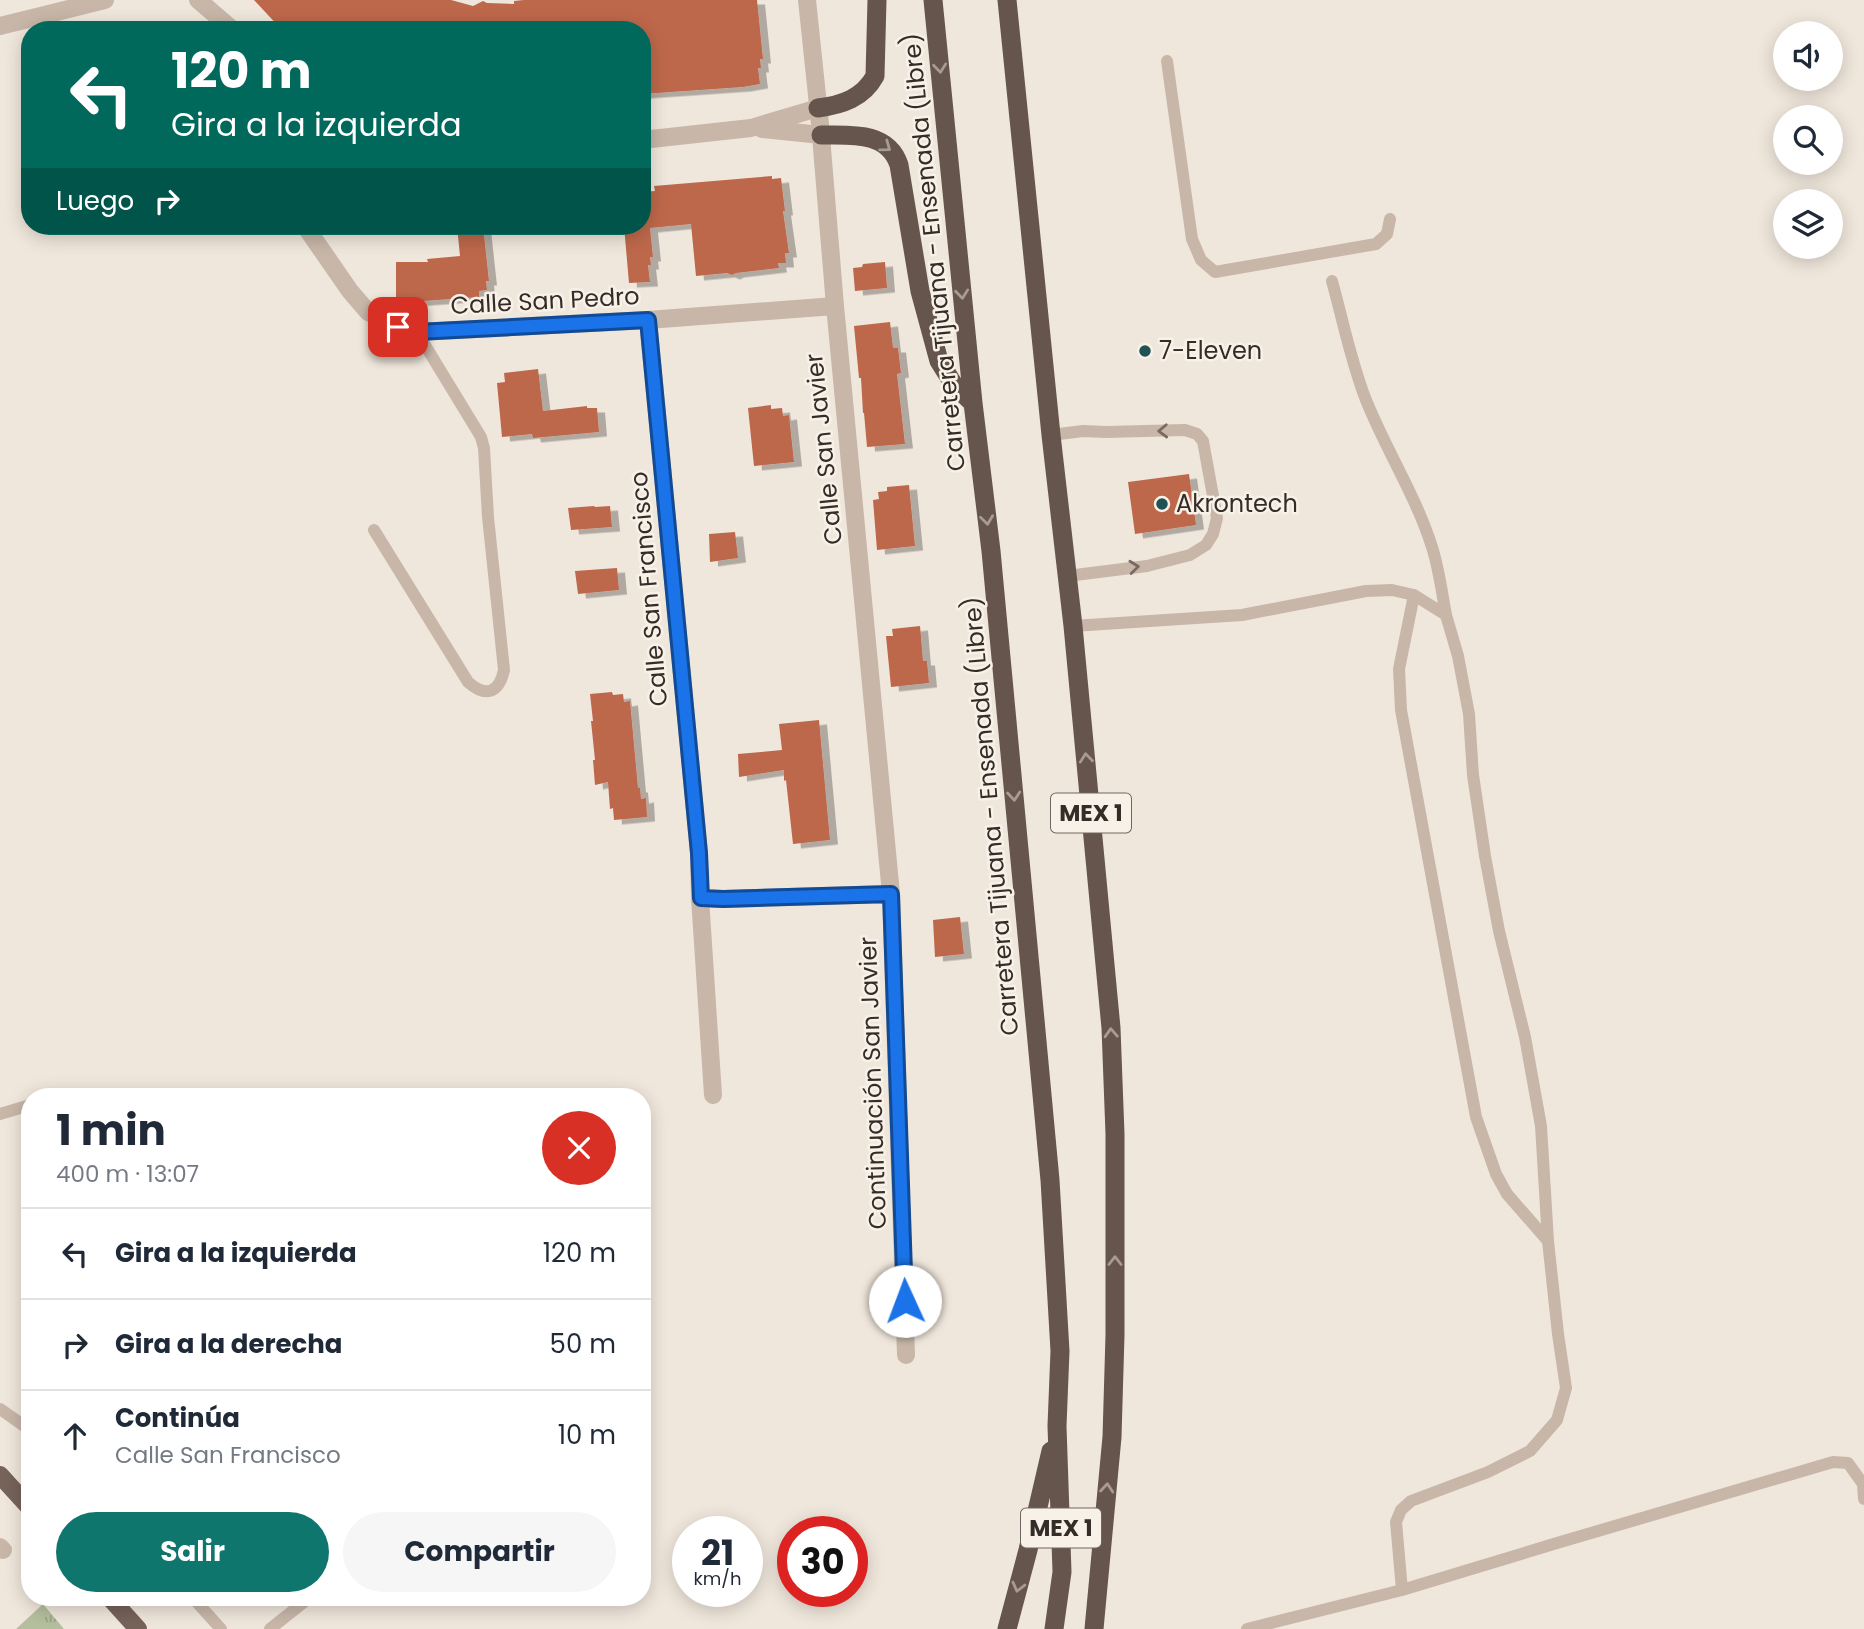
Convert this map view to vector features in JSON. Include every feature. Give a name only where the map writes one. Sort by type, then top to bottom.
[{"type":"highway","points":[[818,108],[853,99],[863,92],[875,76],[877,0]]},
{"type":"highway","name":"Carretera Tijuana - Ensenada (Libre)","points":[[933,0],[992,565],[1050,1180],[1060,1350],[1057,1426],[1062,1572],[1054,1629]]},
{"type":"highway","name":"MEX 1","points":[[1007,0],[1073,626],[1111,1028],[1115,1134],[1115,1335],[1112,1437],[1094,1629]]},
{"type":"highway","points":[[821,135],[871,138],[891,148],[896,155],[900,165],[920,291],[939,361],[954,385],[973,403]]},
{"type":"highway","points":[[1007,1629],[1057,1426]]},
{"type":"main road","points":[[0,1475],[21,1498]]},
{"type":"main road","points":[[117,1606],[138,1629]]},
{"type":"street","points":[[0,26],[105,0]]},
{"type":"street","points":[[198,0],[219,21]]},
{"type":"street","name":"Calle San Javier","points":[[807,0],[891,894]]},
{"type":"street","points":[[651,139],[751,128],[818,108]]},
{"type":"street","points":[[751,128],[821,135]]},
{"type":"street","name":"Calle San Pedro","points":[[311,235],[368,312],[398,327],[417,332],[648,320],[835,306]]},
{"type":"street","name":"Calle San Francisco","points":[[648,320],[699,853],[713,1095]]},
{"type":"street","points":[[701,898],[891,894]]},
{"type":"street","name":"Continuación San Javier","points":[[891,894],[906,1355]]},
{"type":"lane","points":[[1167,61],[1192,239],[1201,260],[1215,272],[1376,244],[1387,234],[1390,219]]},
{"type":"lane","points":[[1332,281],[1365,397],[1432,547],[1446,615],[1458,656],[1469,714],[1473,775],[1494,906],[1511,988],[1525,1037],[1541,1126],[1548,1241],[1566,1388],[1557,1420],[1530,1451],[1488,1472],[1411,1501],[1401,1510],[1396,1521],[1402,1590]]},
{"type":"lane","points":[[374,530],[468,682],[477,690],[487,692],[495,688],[501,681],[504,670],[488,517],[484,447],[481,437],[417,332]]},
{"type":"lane","points":[[1051,435],[1083,431],[1185,430],[1197,434],[1203,441],[1217,519],[1213,534],[1206,545],[1190,555],[1147,566],[1066,576]]},
{"type":"lane","points":[[1073,626],[1242,615],[1366,591],[1392,590],[1414,595],[1446,615]]},
{"type":"lane","points":[[1414,595],[1399,669],[1401,710],[1476,1118],[1496,1174],[1507,1194],[1548,1241]]},
{"type":"lane","points":[[0,1114],[21,1108]]},
{"type":"lane","points":[[0,1409],[21,1424]]},
{"type":"lane","points":[[1247,1629],[1402,1590],[1833,1462],[1848,1462],[1863,1485],[1864,1499]]},
{"type":"lane","points":[[200,1606],[221,1629]]},
{"type":"lane","points":[[270,1629],[299,1606]]},
{"type":"green space","points":[[41,1606],[45,1606],[64,1629],[16,1629]]},
{"type":"building","points":[[254,0],[451,0],[473,6],[483,1],[514,4],[514,1],[524,0],[757,0],[763,59],[760,59],[761,68],[758,68],[760,84],[651,93],[651,21],[274,21]]},
{"type":"building","points":[[772,176],[772,179],[781,178],[789,253],[785,253],[786,263],[778,263],[779,268],[732,275],[727,273],[696,276],[691,224],[651,228],[651,191],[655,191],[654,186]]},
{"type":"building","points":[[458,235],[484,235],[489,281],[486,281],[487,290],[479,291],[479,297],[396,303],[396,262],[428,262],[427,259],[460,256]]},
{"type":"building","points":[[625,235],[651,235],[653,257],[650,257],[651,265],[648,265],[650,282],[629,283]]},
{"type":"building","points":[[885,262],[887,288],[855,291],[853,268]]},
{"type":"building","points":[[890,322],[893,348],[898,348],[901,373],[897,374],[905,444],[867,447],[854,326]]},
{"type":"building","points":[[538,369],[543,411],[587,406],[597,408],[599,432],[533,438],[532,434],[502,437],[497,383],[505,382],[504,373]]},
{"type":"building","points":[[771,405],[771,409],[782,408],[783,416],[789,415],[794,462],[754,466],[748,408]]},
{"type":"building","name":"Akrontech","points":[[1189,474],[1196,525],[1135,534],[1128,482]]},
{"type":"building","points":[[909,485],[915,546],[877,550],[873,500],[879,499],[878,492],[887,491],[887,487]]},
{"type":"building","points":[[610,506],[612,527],[571,530],[568,508]]},
{"type":"building","points":[[735,532],[738,558],[710,562],[709,534]]},
{"type":"building","points":[[617,568],[619,590],[578,594],[575,571]]},
{"type":"building","points":[[920,626],[923,661],[927,661],[929,683],[891,687],[886,636],[893,636],[892,629]]},
{"type":"building","points":[[612,692],[613,695],[623,694],[624,702],[630,701],[638,788],[641,799],[646,798],[647,817],[614,820],[613,808],[610,809],[608,782],[595,785],[590,694]]},
{"type":"building","points":[[819,720],[830,840],[793,844],[784,770],[739,777],[738,754],[782,750],[779,724]]},
{"type":"building","points":[[960,917],[964,954],[935,957],[933,920]]},
{"type":"place","name":"7-Eleven","points":[[1145,351]]},
{"type":"place","name":"Akrontech","points":[[1162,504]]},
{"type":"route","points":[[398,327],[417,332],[648,320],[699,853],[701,898],[891,894],[905,1301]]}]
